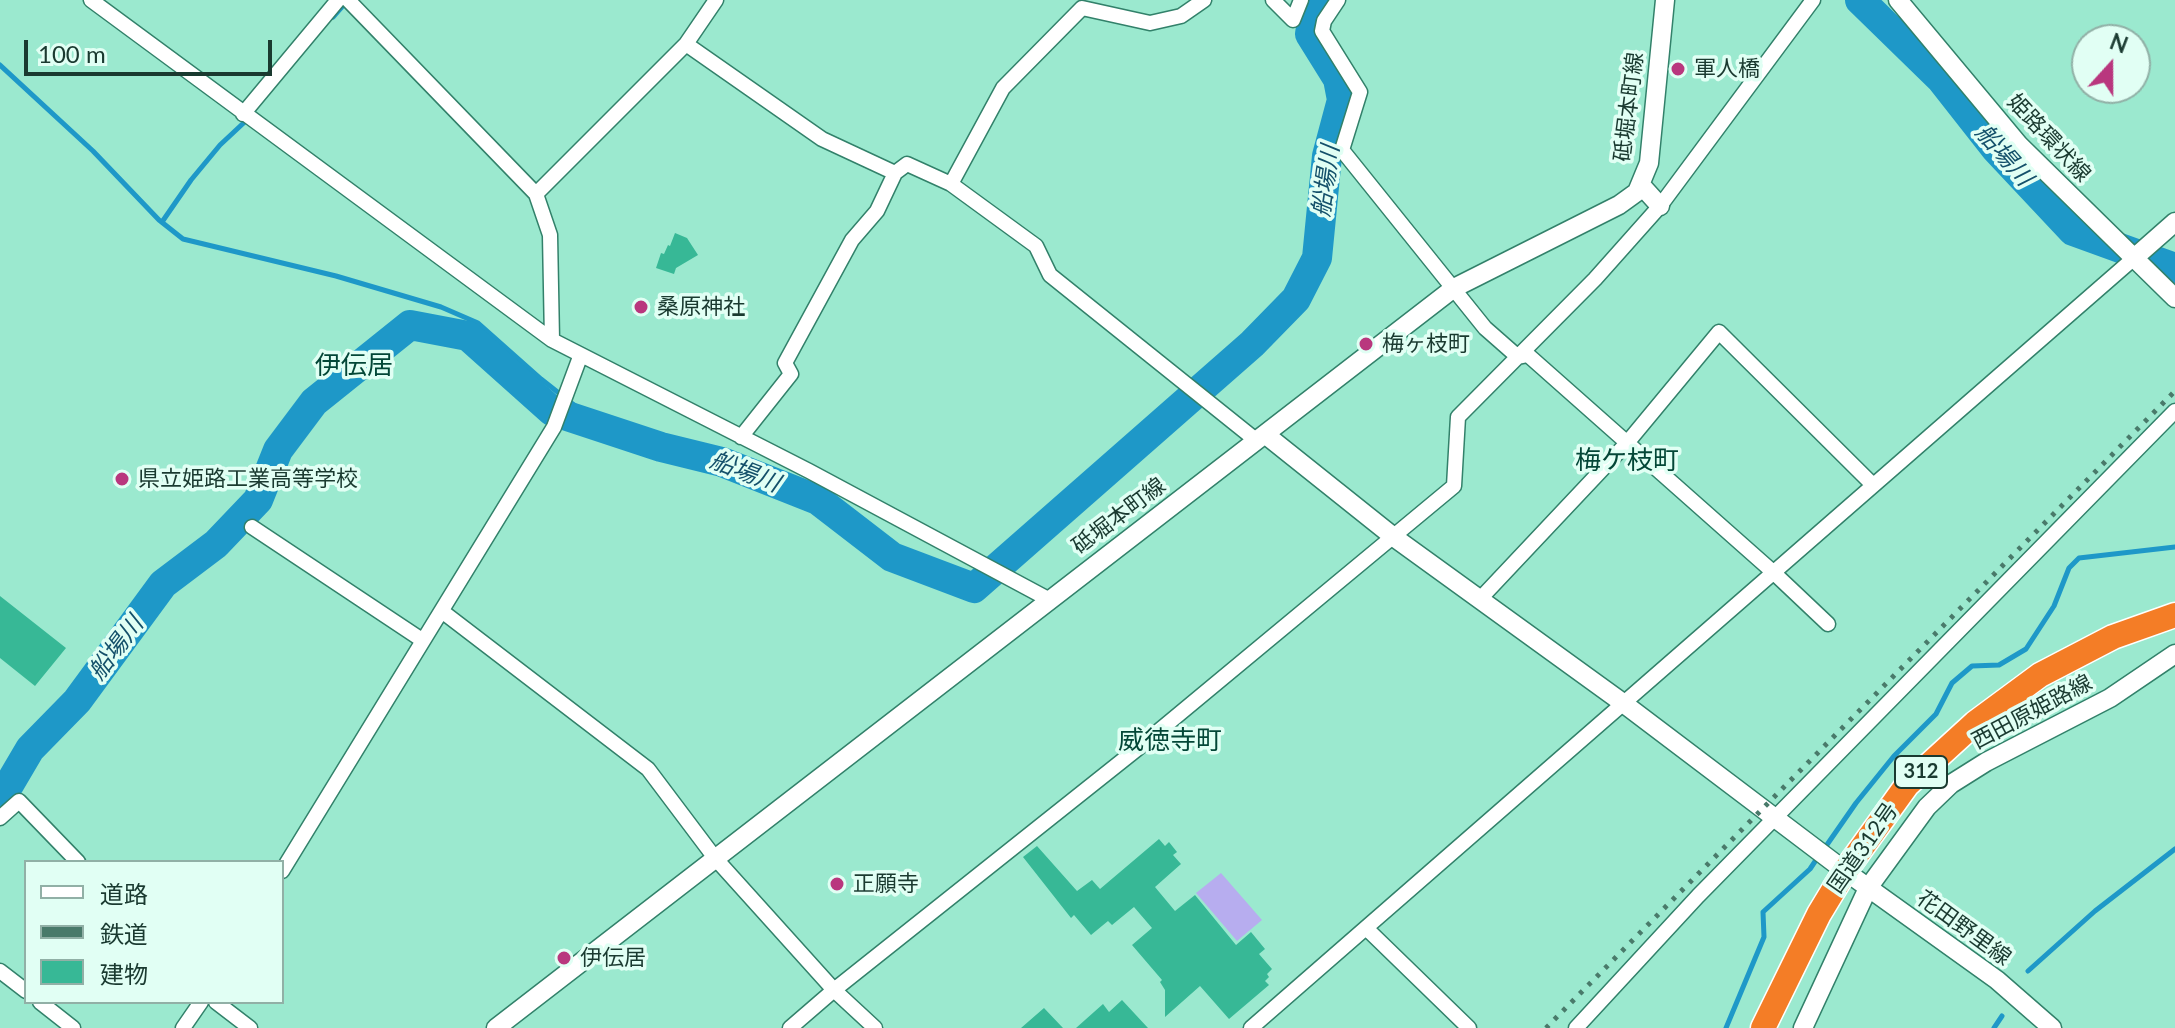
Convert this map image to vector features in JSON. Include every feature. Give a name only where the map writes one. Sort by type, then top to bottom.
[{"type":"highway","name":"国道312号","points":[[1763,1028],[1819,914],[1845,871],[1907,785],[1975,723],[2040,675],[2113,637],[2175,615]]},
{"type":"main road","name":"砥堀本町線","points":[[496,1028],[1454,288],[1619,205],[1637,192],[1649,163],[1665,0]]},
{"type":"main road","name":"姫路環状線","points":[[1898,0],[2019,145],[2175,298]]},
{"type":"main road","points":[[1641,185],[1660,206]]},
{"type":"main road","points":[[2133,259],[2175,222]]},
{"type":"main road","name":"花田野里線","points":[[1261,438],[1623,703],[1868,888],[1997,980],[2052,1028]]},
{"type":"main road","name":"西田原姫路線","points":[[1803,1028],[1868,888],[1927,807],[1951,784],[1986,762],[2110,698],[2175,654]]},
{"type":"street","points":[[91,0],[552,340],[1048,599]]},
{"type":"street","points":[[243,114],[338,0]]},
{"type":"street","points":[[348,0],[536,194],[550,235],[552,340]]},
{"type":"street","points":[[536,194],[686,44],[716,0]]},
{"type":"street","points":[[951,184],[1003,88],[1082,8],[1150,23],[1181,16],[1204,0]]},
{"type":"street","points":[[1273,0],[1293,20],[1301,0]]},
{"type":"street","points":[[1338,0],[1324,21],[1322,31],[1360,92],[1342,150],[1485,328],[1518,357]]},
{"type":"street","points":[[790,1028],[1137,749],[1454,486],[1458,417],[1595,279],[1660,206],[1813,0]]},
{"type":"street","points":[[686,44],[822,139],[895,173]]},
{"type":"street","points":[[741,437],[791,374],[785,363],[852,240],[877,211],[895,173],[907,164],[951,184],[1036,246],[1050,275],[1261,438]]},
{"type":"street","points":[[1251,1028],[2133,259]]},
{"type":"street","points":[[1480,599],[1627,443],[1719,332],[1873,485]]},
{"type":"street","points":[[1518,357],[1528,355],[1828,624]]},
{"type":"street","points":[[284,868],[554,427],[580,357]]},
{"type":"street","points":[[1576,1028],[1698,896],[2175,411]]},
{"type":"street","points":[[252,527],[422,640]]},
{"type":"street","points":[[443,612],[648,769],[715,858],[834,990],[875,1028]]},
{"type":"street","points":[[0,818],[19,801],[76,860]]},
{"type":"street","points":[[1366,928],[1469,1028]]},
{"type":"street","points":[[0,971],[24,989]]},
{"type":"street","points":[[43,1004],[73,1028]]},
{"type":"street","points":[[183,1028],[200,1004]]},
{"type":"street","points":[[219,1004],[250,1028]]},
{"type":"shaded area","points":[[1221,873],[1262,920],[1237,941],[1196,893]]},
{"type":"building","points":[[675,233],[687,238],[698,255],[676,268],[674,274],[656,268],[661,253],[664,254],[670,246]]},
{"type":"building","points":[[0,596],[66,648],[35,686],[0,658]]},
{"type":"building","points":[[1159,839],[1165,846],[1169,842],[1177,852],[1173,855],[1181,864],[1155,887],[1175,911],[1195,895],[1236,945],[1251,932],[1265,949],[1259,954],[1272,969],[1265,981],[1269,985],[1229,1019],[1200,986],[1165,1017],[1162,980],[1132,945],[1152,928],[1134,907],[1112,925],[1108,921],[1091,935],[1074,915],[1071,918],[1023,857],[1037,846],[1077,891],[1092,880],[1100,889]]},
{"type":"building","points":[[1122,1000],[1148,1028],[1076,1028],[1103,1004],[1109,1012]]},
{"type":"building","points":[[1044,1008],[1063,1028],[1021,1028]]},
{"type":"waterway","name":"船場川","points":[[0,800],[30,749],[77,701],[163,584],[216,544],[258,500],[278,450],[314,402],[410,325],[468,336],[552,411],[661,447],[722,462],[818,500],[892,557],[974,588],[1252,344],[1296,299],[1317,258],[1327,156],[1342,100],[1338,79],[1310,34],[1313,13],[1321,0]]},
{"type":"waterway","name":"船場川","points":[[1860,0],[1941,79],[1996,149],[2073,231],[2175,268]]},
{"type":"waterway","points":[[333,17],[347,1]]},
{"type":"waterway","points":[[0,65],[93,151],[159,220],[183,239],[336,276],[441,307],[478,323],[579,409],[615,422],[661,447]]},
{"type":"waterway","points":[[162,222],[220,145],[250,117]]},
{"type":"waterway","points":[[1824,849],[1894,756],[1936,714],[1952,683],[1972,666],[1999,665],[2026,649],[2054,606],[2069,568],[2079,558],[2175,547]]},
{"type":"waterway","points":[[2028,971],[2095,911],[2175,849]]},
{"type":"waterway","points":[[1726,1028],[1764,937],[1763,912],[1810,869],[1818,857]]},
{"type":"waterway","points":[[1994,1028],[2002,1016]]},
{"type":"railway","points":[[1546,1028],[2175,391]]},
{"type":"place","name":"軍人橋","points":[[1678,69]]},
{"type":"place","name":"桑原神社","points":[[641,307]]},
{"type":"place","name":"梅ヶ枝町","points":[[1366,344]]},
{"type":"place","name":"県立姫路工業高等学校","points":[[122,479]]},
{"type":"place","name":"正願寺","points":[[837,884]]},
{"type":"place","name":"伊伝居","points":[[564,958]]},
{"type":"district","name":"伊伝居","points":[[354,366]]},
{"type":"district","name":"梅ケ枝町","points":[[1627,461]]},
{"type":"district","name":"威徳寺町","points":[[1170,741]]}]
